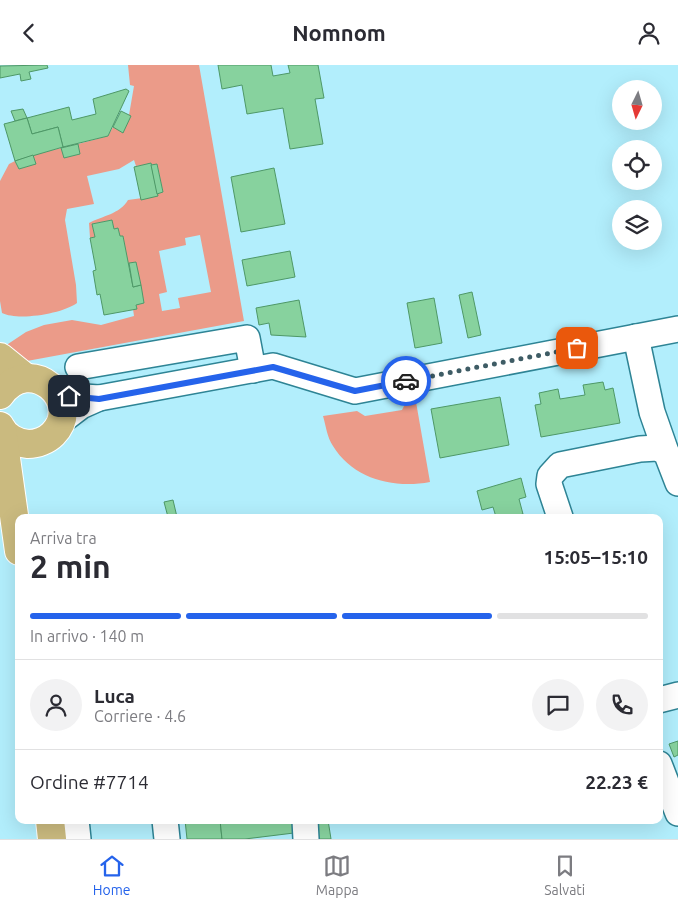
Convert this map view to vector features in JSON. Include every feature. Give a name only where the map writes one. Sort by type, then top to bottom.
[{"type":"main road","points":[[0,357],[26,378]]},
{"type":"main road","points":[[0,395],[10,383],[26,378],[42,380],[55,391],[62,406],[53,431],[24,455],[5,485]]},
{"type":"main road","points":[[1,428],[14,440],[29,444],[53,431]]},
{"type":"main road","points":[[1,428],[5,485],[15,532]]},
{"type":"main road","points":[[50,824],[52,839]]},
{"type":"street","points":[[53,431],[81,406],[106,397],[253,370],[273,367],[355,391],[678,329]]},
{"type":"street","points":[[78,367],[247,337],[253,370]]},
{"type":"street","points":[[636,337],[652,412],[678,483]]},
{"type":"street","points":[[106,397],[108,362]]},
{"type":"street","points":[[55,391],[69,396],[106,397]]},
{"type":"street","points":[[640,449],[647,441],[652,412]]},
{"type":"street","points":[[559,514],[549,484],[550,476],[560,465],[640,449],[657,448],[666,452]]},
{"type":"street","points":[[663,699],[678,695]]},
{"type":"street","points":[[663,774],[678,813]]},
{"type":"street","points":[[76,824],[78,839]]},
{"type":"street","points":[[165,824],[167,839]]},
{"type":"street","points":[[305,824],[306,839]]},
{"type":"shaded area","points":[[128,65],[199,65],[244,321],[27,361],[13,357],[5,346],[26,332],[44,325],[72,320],[101,325],[134,316],[133,309],[137,308],[136,305],[144,303],[136,262],[128,264],[123,236],[120,236],[118,228],[114,229],[112,220],[92,224],[95,237],[90,238],[89,223],[116,212],[128,200],[157,196],[157,194],[163,192],[157,164],[136,166],[134,160],[119,169],[87,176],[94,204],[67,209],[65,220],[76,285],[77,303],[51,313],[18,316],[2,313],[0,301],[0,181],[9,164],[15,161],[19,169],[36,164],[33,155],[61,148],[64,158],[80,154],[78,144],[108,136],[113,127],[123,132],[131,116],[129,115],[134,86],[130,85]],"holes":[[[200,235],[211,292],[178,298],[180,308],[162,311],[159,294],[167,292],[159,251],[186,245],[185,238]]]},
{"type":"shaded area","points":[[406,402],[416,402],[430,482],[402,484],[376,479],[363,474],[341,457],[331,443],[323,416],[357,411],[365,416],[402,410]]},
{"type":"building","points":[[47,65],[48,68],[29,72],[31,79],[21,81],[20,74],[0,78],[0,66]]},
{"type":"building","points":[[218,65],[271,65],[273,76],[290,73],[288,65],[318,65],[324,98],[315,99],[323,144],[290,149],[283,108],[247,114],[242,85],[222,89]]},
{"type":"building","points":[[126,89],[129,91],[108,136],[63,147],[58,127],[32,134],[27,118],[69,107],[72,120],[96,114],[93,99]]},
{"type":"building","points":[[23,109],[27,118],[15,121],[11,111]]},
{"type":"building","points":[[121,111],[131,116],[123,133],[113,127]]},
{"type":"building","points":[[27,118],[32,134],[58,127],[63,147],[15,161],[4,124]]},
{"type":"building","points":[[78,144],[80,154],[64,158],[61,148]]},
{"type":"building","points":[[33,155],[36,164],[19,169],[15,161]]},
{"type":"building","points":[[151,163],[158,196],[141,200],[134,167]]},
{"type":"building","points":[[157,164],[163,192],[157,194],[151,165]]},
{"type":"building","points":[[274,168],[285,224],[241,232],[231,177]]},
{"type":"building","points":[[112,220],[114,229],[118,228],[120,236],[123,236],[133,287],[141,285],[144,303],[136,305],[137,309],[104,315],[100,294],[97,295],[93,271],[96,270],[90,238],[95,237],[92,224]]},
{"type":"building","points":[[290,251],[295,277],[247,286],[242,260]]},
{"type":"building","points":[[136,262],[141,285],[133,287],[129,263]]},
{"type":"building","points":[[472,292],[481,335],[468,338],[459,295]]},
{"type":"building","points":[[434,298],[442,343],[415,348],[407,303]]},
{"type":"building","points":[[299,300],[306,337],[271,335],[269,323],[259,325],[256,308]]},
{"type":"building","points":[[603,382],[605,390],[613,388],[620,423],[541,437],[535,405],[541,404],[539,393],[558,389],[560,399],[585,395],[583,385]]},
{"type":"building","points":[[500,397],[509,445],[440,458],[431,409]]},
{"type":"building","points":[[521,478],[526,497],[519,499],[523,514],[495,514],[493,507],[482,510],[477,491]]},
{"type":"building","points":[[173,500],[176,514],[167,514],[164,502]]},
{"type":"building","points":[[678,741],[678,755],[674,757],[669,744]]},
{"type":"building","points":[[185,824],[220,824],[222,839],[187,839]]},
{"type":"building","points":[[220,824],[301,824],[302,832],[245,839],[222,839]]},
{"type":"building","points":[[317,824],[329,824],[331,839],[319,839]]},
{"type":"way so far","points":[[406,381],[577,348]]},
{"type":"route","points":[[69,396],[99,399],[273,367],[355,391],[406,381]]}]
